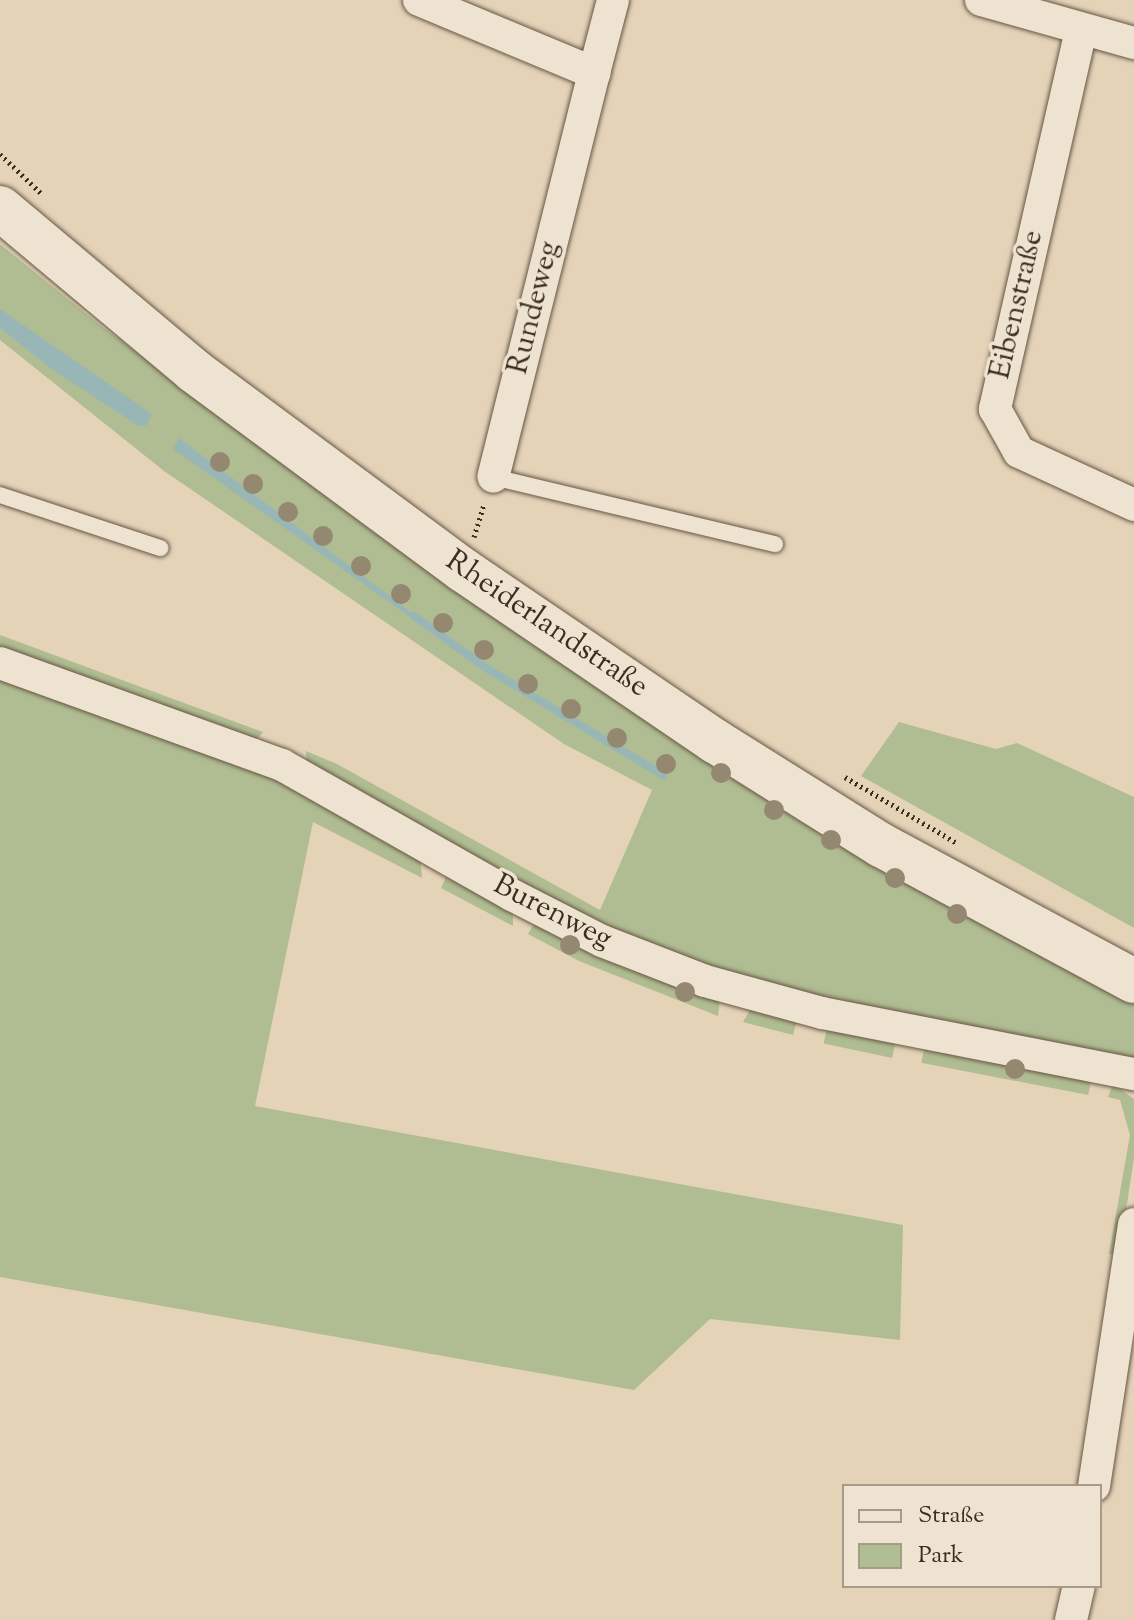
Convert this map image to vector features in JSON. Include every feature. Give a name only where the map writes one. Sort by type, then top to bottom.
[{"type":"main road","name":"Rheiderlandstraße","points":[[0,208],[194,371],[463,570],[715,741],[881,845],[1134,981]]},
{"type":"street","points":[[419,0],[594,73]]},
{"type":"street","name":"Rundeweg","points":[[493,477],[613,0]]},
{"type":"street","points":[[981,0],[1134,43]]},
{"type":"street","name":"Eibenstraße","points":[[1081,30],[995,409],[1019,452],[1134,505]]},
{"type":"street","name":"Burenweg","points":[[0,663],[282,765],[512,895],[602,941],[705,981],[822,1013],[1134,1074]]},
{"type":"street","points":[[1094,1484],[1134,1224]]},
{"type":"street","points":[[1071,1620],[1079,1588]]},
{"type":"lane","points":[[493,477],[775,544]]},
{"type":"lane","points":[[0,495],[160,548]]},
{"type":"path","points":[[0,154],[46,198]]},
{"type":"path","points":[[460,532],[472,541],[493,477]]},
{"type":"path","points":[[831,769],[963,846]]},
{"type":"green space","points":[[0,244],[101,326],[329,493],[1134,995],[1134,1067],[809,1001],[644,950],[307,766],[306,751],[337,764],[600,910],[652,790],[564,744],[164,471],[0,340]]},
{"type":"green space","points":[[0,635],[263,732],[254,743],[0,652]]},
{"type":"green space","points":[[0,672],[247,764],[420,853],[422,878],[313,822],[255,1106],[903,1225],[900,1340],[710,1319],[634,1390],[0,1277]]},
{"type":"green space","points":[[899,722],[996,749],[1017,743],[1134,797],[1134,928],[861,776]]},
{"type":"green space","points":[[447,875],[513,906],[513,926],[441,888]]},
{"type":"green space","points":[[538,917],[720,997],[718,1016],[579,961],[528,934]]},
{"type":"green space","points":[[752,1006],[798,1016],[793,1035],[743,1022]]},
{"type":"green space","points":[[828,1023],[896,1038],[892,1058],[824,1044]]},
{"type":"green space","points":[[925,1044],[1092,1076],[1088,1095],[921,1063]]},
{"type":"green space","points":[[1113,1084],[1134,1099],[1134,1158],[1119,1256],[1109,1254],[1130,1135],[1120,1100],[1108,1097]]},
{"type":"water","points":[[0,309],[152,414],[147,425],[139,426],[53,370],[0,328]]},
{"type":"water","points":[[179,438],[423,621],[423,626],[173,449]]},
{"type":"waterway","points":[[414,616],[486,668],[663,775]]}]
